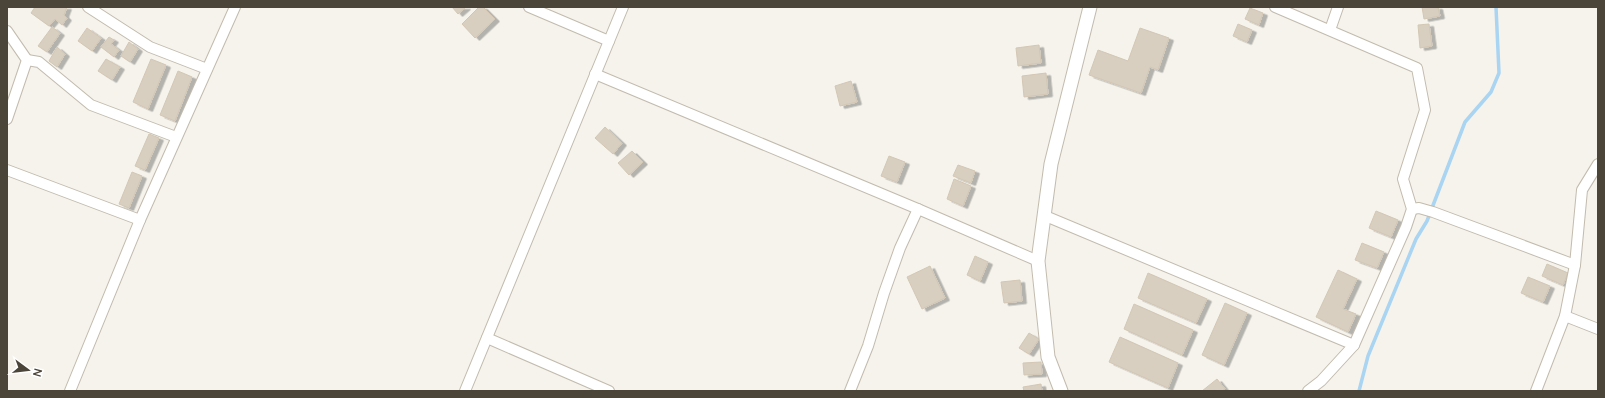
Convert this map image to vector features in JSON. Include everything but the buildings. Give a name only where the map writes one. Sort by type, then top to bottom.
[{"type":"street","points":[[88,7],[150,47],[207,69]]},
{"type":"street","points":[[70,391],[140,220],[235,7]]},
{"type":"street","points":[[529,7],[609,41]]},
{"type":"street","points":[[465,391],[623,7]]},
{"type":"street","points":[[1061,391],[1048,357],[1038,261],[1050,164],[1090,7]]},
{"type":"street","points":[[1275,7],[1417,68],[1425,110],[1403,179],[1412,209],[1406,227],[1354,345],[1321,380],[1308,391]]},
{"type":"street","points":[[1330,30],[1338,7]]},
{"type":"street","points":[[7,31],[27,60],[39,62],[92,105],[176,137]]},
{"type":"street","points":[[7,119],[27,60]]},
{"type":"street","points":[[595,74],[918,209],[1038,261]]},
{"type":"street","points":[[1536,391],[1565,316],[1575,265],[1582,190],[1598,164]]},
{"type":"street","points":[[7,170],[140,220]]},
{"type":"street","points":[[1412,209],[1419,208],[1433,212],[1575,265]]},
{"type":"street","points":[[850,391],[868,346],[884,293],[900,248],[918,209]]},
{"type":"street","points":[[1043,215],[1354,345]]},
{"type":"street","points":[[1565,316],[1598,329]]},
{"type":"street","points":[[487,338],[609,391]]},
{"type":"waterway","points":[[1359,391],[1368,356],[1416,239],[1427,221],[1465,122],[1491,92],[1499,73],[1496,7]]}]
